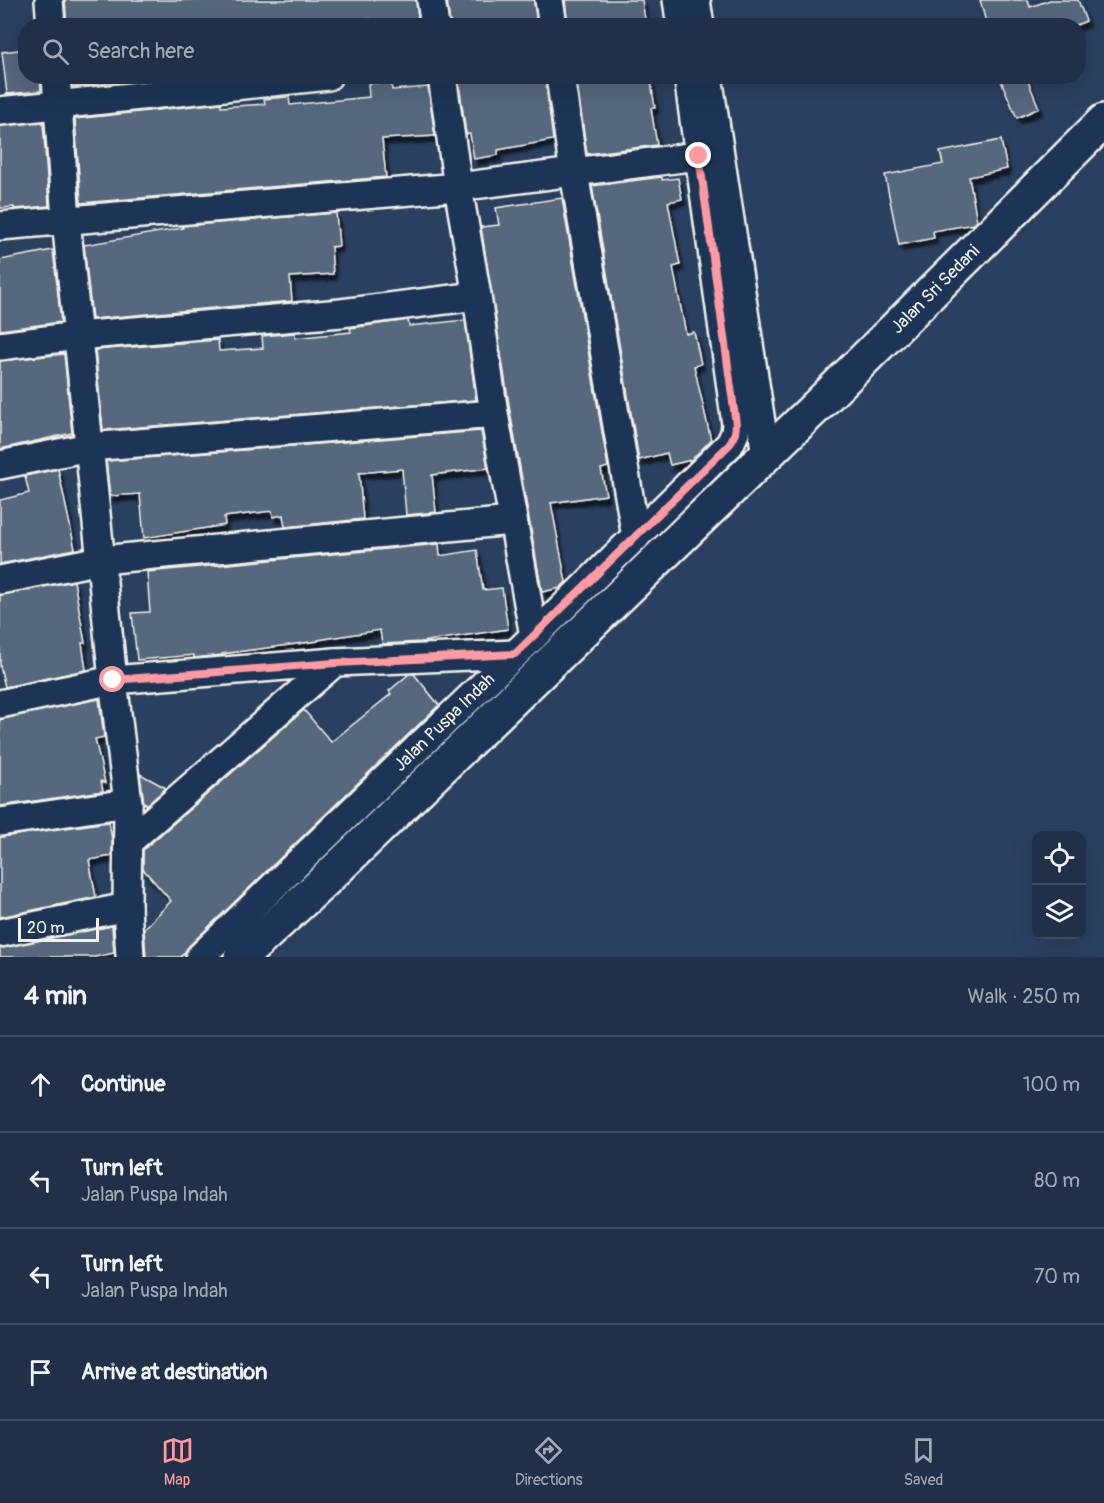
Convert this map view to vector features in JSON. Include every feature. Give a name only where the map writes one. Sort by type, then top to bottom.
[{"type":"street","points":[[49,0],[50,18]]},
{"type":"street","points":[[431,0],[434,18]]},
{"type":"street","points":[[549,0],[552,18]]},
{"type":"street","points":[[677,0],[680,18]]},
{"type":"street","points":[[696,0],[699,18]]},
{"type":"street","points":[[57,84],[77,336],[128,803],[130,957]]},
{"type":"street","points":[[0,111],[254,84]]},
{"type":"street","points":[[0,704],[113,680],[335,663],[525,645],[512,520],[443,84]]},
{"type":"street","points":[[561,84],[574,173],[636,537]]},
{"type":"street","name":"Jalan Puspa Indah","points":[[200,957],[525,645],[730,444],[736,424],[689,84]]},
{"type":"street","points":[[709,84],[766,455]]},
{"type":"street","name":"Jalan Sri Sedani","points":[[241,957],[320,885],[766,455],[1104,121]]},
{"type":"street","points":[[0,226],[458,187],[699,156]]},
{"type":"street","points":[[0,346],[77,336],[340,313],[477,296]]},
{"type":"street","points":[[0,465],[89,447],[494,414]]},
{"type":"street","points":[[0,580],[101,560],[512,520]]},
{"type":"street","points":[[128,842],[335,663]]},
{"type":"street","points":[[0,822],[128,803]]},
{"type":"street","points":[[0,933],[128,908]]},
{"type":"building","points":[[65,0],[416,0],[418,18],[66,18]]},
{"type":"building","points":[[447,0],[534,0],[536,18],[449,18]]},
{"type":"building","points":[[565,0],[642,0],[645,18],[567,18]]},
{"type":"building","points":[[980,0],[1028,0],[1030,7],[1050,0],[1078,0],[1085,18],[985,18]]},
{"type":"building","points":[[18,50],[18,84],[41,84],[41,91],[7,94],[2,52]]},
{"type":"building","points":[[73,84],[101,84],[73,87]]},
{"type":"building","points":[[368,84],[391,84],[392,90],[428,87],[435,136],[382,139],[386,177],[81,203],[75,119],[221,103],[221,107],[265,104],[264,99],[289,97],[290,105],[369,97]]},
{"type":"building","points":[[459,84],[546,84],[553,140],[498,150],[498,155],[474,159],[470,134],[466,134]]},
{"type":"building","points":[[577,84],[651,84],[655,108],[651,108],[657,145],[587,154]]},
{"type":"building","points":[[1002,84],[1029,84],[1039,108],[1017,118]]},
{"type":"building","points":[[43,122],[49,206],[0,208],[0,126]]},
{"type":"building","points":[[1001,140],[1007,169],[969,177],[977,221],[974,224],[933,231],[934,238],[899,245],[885,175],[943,164],[940,152]]},
{"type":"building","points":[[662,177],[662,180],[678,178],[682,199],[668,202],[680,265],[673,267],[686,334],[694,332],[701,364],[694,366],[711,440],[691,460],[670,465],[667,453],[639,460],[592,186]]},
{"type":"building","points":[[562,198],[608,467],[601,469],[606,495],[551,503],[566,582],[560,588],[542,592],[481,227],[499,225],[496,208]]},
{"type":"building","points":[[336,213],[339,246],[331,247],[333,274],[290,277],[292,301],[92,319],[84,245],[183,228],[182,226]]},
{"type":"building","points":[[53,250],[61,322],[0,330],[0,260]]},
{"type":"building","points":[[408,320],[409,326],[465,320],[476,400],[103,430],[95,350],[218,340],[219,351],[263,348],[262,336],[295,333],[295,338],[351,332],[350,328]]},
{"type":"building","points":[[64,354],[72,433],[0,449],[0,361]]},
{"type":"building","points":[[481,431],[488,468],[432,475],[436,512],[406,515],[402,469],[359,473],[363,519],[285,527],[283,515],[273,517],[272,511],[224,517],[225,525],[144,538],[140,494],[110,496],[106,461]]},
{"type":"building","points":[[58,469],[75,549],[0,564],[0,500],[29,493],[25,476]]},
{"type":"building","points":[[439,544],[440,556],[477,550],[483,590],[502,588],[508,629],[421,642],[382,644],[380,630],[222,655],[137,660],[132,613],[150,612],[147,572]]},
{"type":"building","points":[[74,581],[85,643],[82,643],[86,670],[5,687],[0,666],[0,595]]},
{"type":"building","points":[[409,674],[414,674],[439,705],[189,946],[181,957],[146,957],[144,929],[171,901],[143,869],[143,850],[304,710],[331,742],[391,694],[389,691]]},
{"type":"building","points":[[99,699],[104,737],[95,739],[105,783],[101,781],[103,791],[0,806],[0,719]]},
{"type":"building","points":[[140,774],[166,788],[147,805],[144,803]]},
{"type":"building","points":[[109,822],[112,856],[89,860],[96,897],[0,917],[0,837]]},
{"type":"building","points":[[112,926],[114,953],[95,957],[0,957],[0,948]]},
{"type":"route","points":[[113,680],[335,663],[515,654],[730,444],[735,433],[736,424],[699,156]]}]
